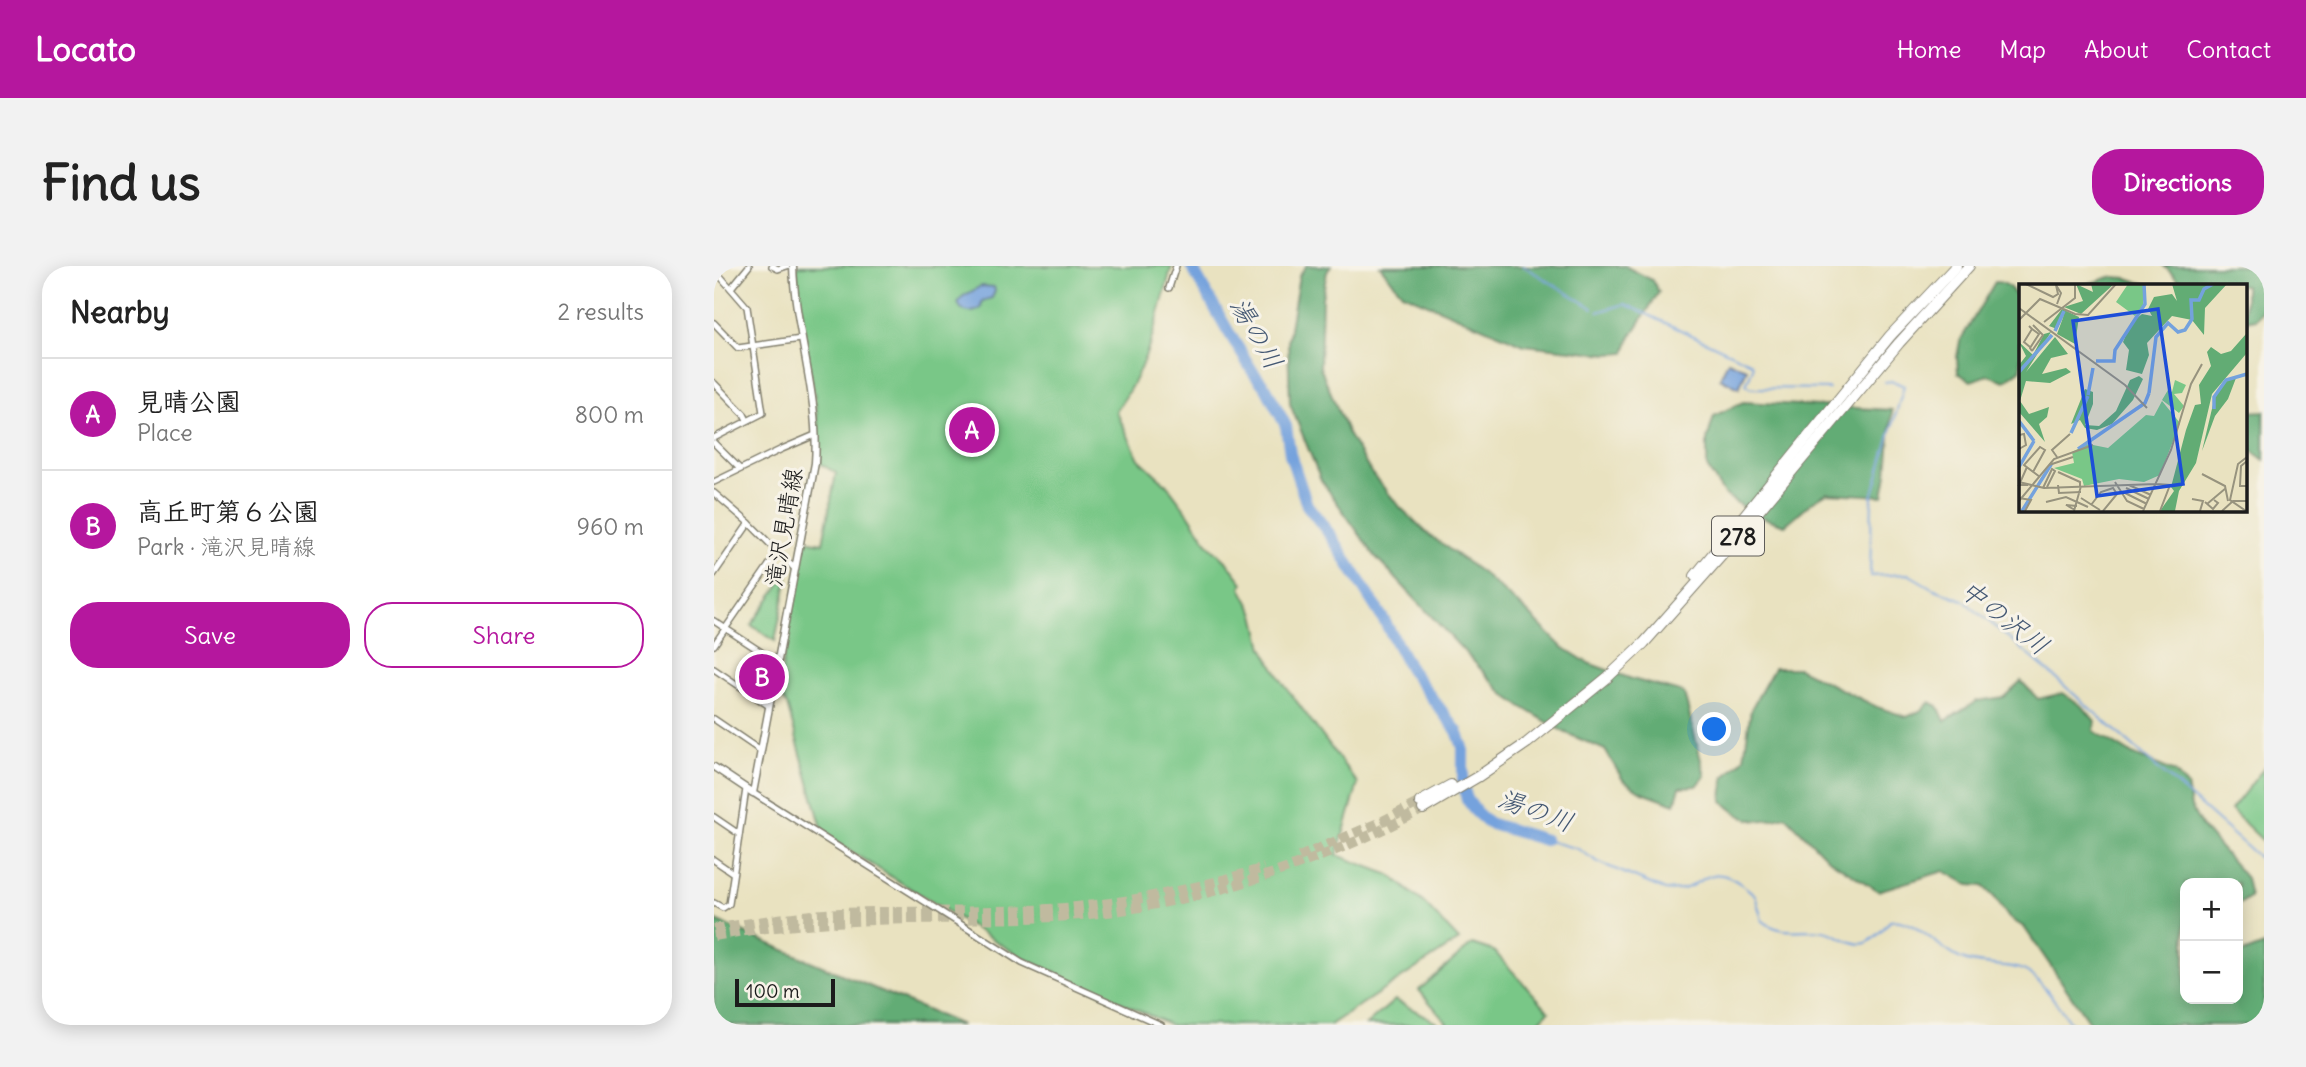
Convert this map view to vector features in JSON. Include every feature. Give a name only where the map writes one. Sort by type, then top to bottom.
[{"type":"highway","name":"278","points":[[1478,773],[1569,704],[1640,639],[1708,561],[1890,336],[1956,266]]},
{"type":"highway","name":"278","points":[[1422,805],[1527,743],[1572,709],[1644,643],[1722,555],[1899,343],[1969,266]]},
{"type":"street","points":[[731,288],[749,266]]},
{"type":"street","points":[[772,266],[778,269],[787,266]]},
{"type":"street","name":"滝沢見晴線","points":[[750,791],[761,751],[815,463],[816,435],[794,292],[793,266]]},
{"type":"street","points":[[1169,288],[1176,266]]},
{"type":"street","points":[[714,270],[747,307],[763,413],[714,440],[740,469]]},
{"type":"street","points":[[714,323],[738,348],[801,339]]},
{"type":"street","points":[[714,383],[747,420]]},
{"type":"street","points":[[714,482],[816,435]]},
{"type":"street","points":[[714,505],[717,495],[750,523],[795,569]]},
{"type":"street","points":[[714,574],[750,523]]},
{"type":"street","points":[[714,645],[778,552]]},
{"type":"street","points":[[714,621],[778,663]]},
{"type":"street","points":[[714,669],[769,706]]},
{"type":"street","points":[[714,719],[761,751]]},
{"type":"street","points":[[714,767],[1022,963],[1161,1025]]},
{"type":"street","points":[[714,903],[723,908],[728,906],[739,834],[750,791]]},
{"type":"street","points":[[714,817],[739,834]]},
{"type":"street","points":[[714,860],[733,873]]},
{"type":"green space","points":[[797,266],[1172,266],[1144,359],[1116,411],[1139,459],[1167,485],[1208,544],[1243,583],[1241,588],[1255,614],[1263,648],[1283,683],[1358,784],[1337,855],[1390,875],[1424,903],[1459,940],[1330,1025],[1171,1025],[1023,958],[824,835],[787,705],[778,690],[804,540],[823,543],[836,473],[819,463],[817,413],[801,315]]},
{"type":"green space","points":[[1306,266],[1331,266],[1327,272],[1322,298],[1320,367],[1348,434],[1372,474],[1400,507],[1428,534],[1482,573],[1525,610],[1561,646],[1588,663],[1632,679],[1684,693],[1705,776],[1697,786],[1680,787],[1675,804],[1640,791],[1623,780],[1605,750],[1564,732],[1505,695],[1375,556],[1321,480],[1290,404],[1288,340],[1299,276]]},
{"type":"green space","points":[[1380,266],[1625,266],[1652,280],[1659,292],[1629,340],[1625,353],[1608,354],[1524,345],[1402,293]]},
{"type":"green space","points":[[2164,266],[2264,266],[2264,308],[2256,319],[2246,321],[2246,284],[2182,284]]},
{"type":"green space","points":[[2110,277],[2127,278],[2145,284],[2087,284]]},
{"type":"green space","points":[[1995,282],[2005,284],[2019,297],[2019,370],[2005,381],[1988,375],[1971,381],[1958,373],[1960,341]]},
{"type":"green space","points":[[1743,402],[1892,410],[1883,496],[1827,493],[1785,525],[1753,514],[1724,494],[1707,467],[1707,440],[1714,416]]},
{"type":"green space","points":[[2264,411],[2264,460],[2246,446],[2246,412]]},
{"type":"green space","points":[[786,576],[788,577],[775,641],[751,625]]},
{"type":"green space","points":[[765,660],[771,666],[764,698],[748,687]]},
{"type":"green space","points":[[1774,668],[1798,668],[1877,707],[1907,717],[1922,710],[1930,702],[1938,706],[1945,721],[1977,701],[2004,697],[2021,681],[2038,699],[2063,693],[2084,708],[2095,721],[2094,731],[2130,753],[2175,772],[2187,786],[2191,807],[2201,826],[2246,878],[2250,897],[2243,902],[2243,878],[2180,878],[2180,1004],[2243,1004],[2243,953],[2264,945],[2264,1025],[2091,1025],[2024,927],[2009,918],[1983,886],[1969,885],[1944,871],[1878,891],[1827,858],[1786,816],[1758,821],[1738,814],[1722,801],[1724,778],[1744,758],[1751,709]]},
{"type":"green space","points":[[2264,768],[2264,842],[2231,810]]},
{"type":"green space","points":[[714,920],[961,1025],[714,1025]]},
{"type":"green space","points":[[1472,944],[1494,951],[1549,1011],[1535,1025],[1449,1025],[1419,990]]},
{"type":"green space","points":[[1395,1000],[1437,1022],[1440,1025],[1366,1025]]},
{"type":"water","points":[[981,286],[994,287],[992,298],[982,301],[981,308],[975,311],[962,309],[958,303],[962,297]]},
{"type":"water","points":[[1728,361],[1747,369],[1739,388],[1720,378]]},
{"type":"waterway","name":"湯の川","points":[[1191,266],[1253,372],[1266,388],[1286,426],[1290,454],[1307,505],[1331,536],[1385,622],[1410,669],[1457,731],[1463,747],[1463,786],[1467,799],[1488,823],[1545,840]]},
{"type":"waterway","name":"中の沢川","points":[[1523,266],[1593,308]]},
{"type":"waterway","name":"中の沢川","points":[[1598,312],[1625,304],[1752,363],[1753,368],[1746,385],[1752,388],[1829,389]]},
{"type":"waterway","name":"中の沢川","points":[[1885,382],[1893,381],[1904,386],[1872,497],[1870,576],[1908,574],[1932,588],[1963,600],[2041,665],[2264,862]]},
{"type":"waterway","name":"湯の川","points":[[1545,840],[1578,849],[1598,862],[1665,890],[1689,887],[1714,875],[1725,876],[1755,895],[1762,920],[1784,930],[1824,931],[1861,944],[1873,939],[1890,921],[1907,923],[1959,958],[2027,972],[2045,989],[2072,1025]]},
{"type":"tunnel","points":[[1299,857],[1420,802]]},
{"type":"tunnel","points":[[714,936],[764,928],[839,922],[1039,918],[1124,910],[1213,891],[1300,864],[1423,809]]},
{"type":"tunnel","points":[[714,929],[825,914],[1076,907],[1171,892],[1264,868]]},
{"type":"place","name":"見晴公園","points":[[972,430]]},
{"type":"place","name":"高丘町第６公園","points":[[762,677]]}]
